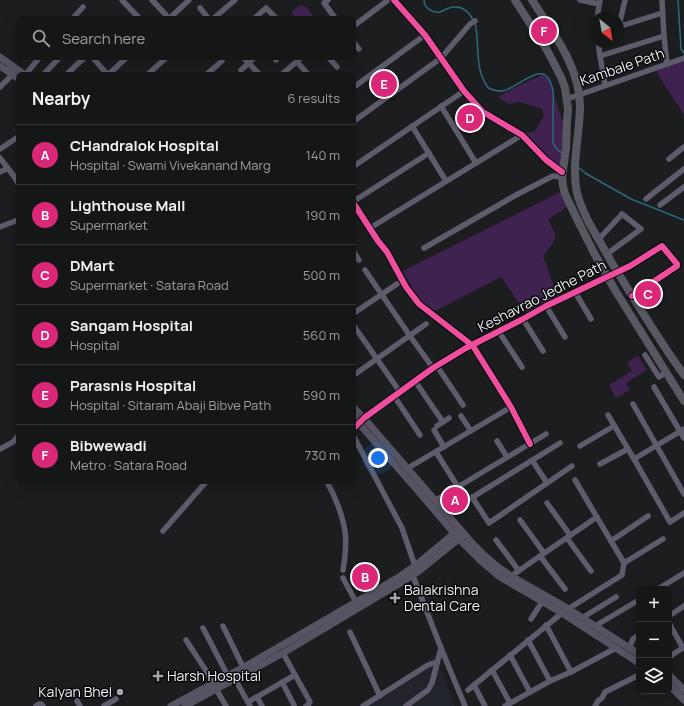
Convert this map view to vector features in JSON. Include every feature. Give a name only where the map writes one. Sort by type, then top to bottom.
[{"type":"highway","points":[[515,0],[555,64],[565,88],[568,121],[563,186],[569,203],[608,276],[684,401]]},
{"type":"highway","points":[[532,0],[567,57],[580,94],[574,176],[577,194],[584,212],[598,240],[617,272],[684,375]]},
{"type":"main road","points":[[0,57],[16,74]]},
{"type":"main road","points":[[0,66],[16,74]]},
{"type":"main road","points":[[358,422],[408,468],[447,513],[459,534]]},
{"type":"main road","points":[[358,422],[438,513],[459,534],[481,561],[565,611],[636,661]]},
{"type":"main road","points":[[171,706],[215,686],[235,679],[254,665],[416,566],[459,534]]},
{"type":"main road","points":[[186,706],[243,667],[254,665],[282,652],[413,576],[459,534]]},
{"type":"main road","points":[[510,579],[542,602],[582,618],[636,652]]},
{"type":"main road","points":[[672,678],[684,690]]},
{"type":"main road","points":[[672,688],[684,700]]},
{"type":"street","points":[[122,0],[137,16]]},
{"type":"street","points":[[152,0],[168,16],[189,0]]},
{"type":"street","points":[[356,24],[388,0]]},
{"type":"street","points":[[394,0],[425,35],[464,90],[483,112],[522,135],[546,160],[563,171]]},
{"type":"street","points":[[580,0],[599,2],[598,12]]},
{"type":"street","points":[[622,12],[625,0]]},
{"type":"street","points":[[662,0],[667,64]]},
{"type":"street","points":[[216,16],[232,1]]},
{"type":"street","points":[[324,1],[334,16]]},
{"type":"street","points":[[75,16],[82,7]]},
{"type":"street","points":[[200,8],[206,16]]},
{"type":"street","points":[[257,16],[266,8],[274,16]]},
{"type":"street","points":[[624,25],[662,13]]},
{"type":"street","points":[[356,120],[441,58],[473,22]]},
{"type":"street","points":[[356,86],[425,35]]},
{"type":"street","points":[[600,56],[664,36]]},
{"type":"street","points":[[356,45],[359,49]]},
{"type":"street","points":[[599,48],[605,85]]},
{"type":"street","name":"Kambale Path","points":[[567,98],[684,58]]},
{"type":"street","points":[[27,72],[37,60]]},
{"type":"street","points":[[46,72],[57,60]]},
{"type":"street","points":[[69,72],[82,60]]},
{"type":"street","points":[[95,60],[106,72]]},
{"type":"street","points":[[110,72],[124,60]]},
{"type":"street","points":[[150,72],[164,60]]},
{"type":"street","points":[[209,72],[221,60]]},
{"type":"street","points":[[241,70],[247,60],[257,72]]},
{"type":"street","points":[[284,72],[299,60],[307,72]]},
{"type":"street","points":[[331,60],[337,67]]},
{"type":"street","points":[[0,86],[16,74]]},
{"type":"street","points":[[356,165],[464,90]]},
{"type":"street","points":[[441,106],[476,163]]},
{"type":"street","points":[[412,126],[446,182]]},
{"type":"street","points":[[370,228],[522,135]]},
{"type":"street","points":[[0,149],[16,137]]},
{"type":"street","points":[[669,159],[684,147]]},
{"type":"street","points":[[356,201],[429,153]]},
{"type":"street","points":[[0,158],[8,168],[16,174]]},
{"type":"street","points":[[0,172],[8,168]]},
{"type":"street","points":[[646,199],[684,169]]},
{"type":"street","points":[[424,248],[516,195],[563,171]]},
{"type":"street","points":[[660,205],[684,188]]},
{"type":"street","points":[[356,205],[378,241],[387,252],[406,287],[419,304],[472,346],[511,408],[530,444]]},
{"type":"street","points":[[598,240],[622,214],[641,229],[607,254]]},
{"type":"street","points":[[0,227],[16,221]]},
{"type":"street","name":"Keshavrao Jedhe Path","points":[[358,422],[435,367],[466,348],[546,306],[630,266],[662,246],[676,264],[676,267],[632,296]]},
{"type":"street","points":[[356,255],[359,260]]},
{"type":"street","points":[[365,270],[410,336],[463,405]]},
{"type":"street","points":[[356,312],[397,284]]},
{"type":"street","points":[[576,292],[591,318]]},
{"type":"street","points":[[546,306],[565,337]]},
{"type":"street","points":[[523,319],[543,351]]},
{"type":"street","points":[[356,374],[426,324]]},
{"type":"street","points":[[356,329],[400,392]]},
{"type":"street","points":[[499,332],[522,367]]},
{"type":"street","points":[[645,354],[659,377],[667,372]]},
{"type":"street","points":[[416,381],[438,426],[444,447]]},
{"type":"street","points":[[654,387],[682,430],[684,438]]},
{"type":"street","points":[[394,396],[420,435]]},
{"type":"street","points":[[633,404],[684,494]]},
{"type":"street","points":[[408,468],[511,408]]},
{"type":"street","points":[[608,415],[670,522],[684,513]]},
{"type":"street","points":[[461,416],[471,431]]},
{"type":"street","points":[[438,426],[449,418]]},
{"type":"street","points":[[580,446],[614,426]]},
{"type":"street","points":[[634,459],[682,430]]},
{"type":"street","points":[[436,500],[546,434]]},
{"type":"street","points":[[0,449],[16,438]]},
{"type":"street","points":[[356,440],[402,528],[416,566]]},
{"type":"street","points":[[497,440],[507,457]]},
{"type":"street","points":[[447,513],[560,443]]},
{"type":"street","points":[[600,464],[628,448]]},
{"type":"street","points":[[436,452],[458,487]]},
{"type":"street","points":[[532,460],[547,483]]},
{"type":"street","points":[[472,497],[489,523],[572,466]]},
{"type":"street","points":[[468,690],[546,625],[565,611],[622,575],[624,563],[575,480]]},
{"type":"street","points":[[163,531],[204,484]]},
{"type":"street","points":[[328,484],[333,493],[345,532],[346,552],[343,570]]},
{"type":"street","points":[[546,502],[591,571]]},
{"type":"street","points":[[610,541],[648,516]]},
{"type":"street","points":[[510,579],[519,571],[597,517]]},
{"type":"street","points":[[520,520],[565,589]]},
{"type":"street","points":[[624,563],[663,539]]},
{"type":"street","points":[[496,540],[519,571]]},
{"type":"street","points":[[663,586],[684,573]]},
{"type":"street","points":[[413,576],[465,706]]},
{"type":"street","points":[[343,578],[356,602]]},
{"type":"street","points":[[582,618],[616,597]]},
{"type":"street","points":[[531,619],[542,602]]},
{"type":"street","points":[[595,626],[636,602]]},
{"type":"street","points":[[672,614],[684,606]]},
{"type":"street","points":[[546,625],[571,672]]},
{"type":"street","points":[[223,626],[243,667]]},
{"type":"street","points":[[203,628],[228,676]]},
{"type":"street","points":[[672,629],[684,647],[672,655]]},
{"type":"street","points":[[350,632],[380,696]]},
{"type":"street","points":[[629,648],[633,639],[636,637]]},
{"type":"street","points":[[186,640],[226,706]]},
{"type":"street","points":[[528,640],[550,681]]},
{"type":"street","points":[[406,706],[428,690],[432,683],[441,648]]},
{"type":"street","points":[[492,670],[507,705],[550,681],[571,672],[616,648]]},
{"type":"street","points":[[282,652],[309,705]]},
{"type":"street","points":[[510,655],[530,692]]},
{"type":"street","points":[[363,706],[428,665],[437,662]]},
{"type":"street","points":[[235,679],[249,704],[257,697],[295,675]]},
{"type":"street","points":[[595,706],[605,692],[636,676]]},
{"type":"street","points":[[282,682],[294,706]]},
{"type":"street","points":[[474,685],[485,706]]},
{"type":"street","points":[[257,697],[262,706]]},
{"type":"street","points":[[104,706],[116,699]]},
{"type":"street","points":[[36,706],[39,704],[43,706]]},
{"type":"shaded area","points":[[301,5],[306,7],[313,16],[293,16],[291,13]]},
{"type":"shaded area","points":[[684,61],[684,115],[656,71]]},
{"type":"shaded area","points":[[542,75],[549,79],[564,126],[560,165],[556,165],[526,133],[534,132],[544,116],[542,109],[520,102],[509,104],[498,97]]},
{"type":"shaded area","points":[[560,192],[568,206],[548,220],[556,234],[553,243],[543,256],[558,297],[527,315],[501,277],[431,313],[412,288],[403,271]]},
{"type":"shaded area","points":[[638,356],[647,370],[626,383],[630,390],[616,398],[609,385],[632,371],[627,362]]},
{"type":"shaded area","points":[[435,655],[455,706],[362,706]]},
{"type":"waterway","points":[[424,0],[425,5],[431,11],[440,12],[449,8],[457,7],[469,13],[473,20]]},
{"type":"waterway","points":[[678,0],[681,49],[684,53]]},
{"type":"waterway","points":[[475,23],[480,71],[489,88],[496,91],[503,91],[539,74],[545,75],[550,80],[553,91],[553,143],[562,153]]},
{"type":"waterway","points":[[579,168],[585,173],[631,199],[684,220]]},
{"type":"cycle path","points":[[394,0],[425,35],[464,91],[483,112],[522,135],[546,160],[562,172]]},
{"type":"cycle path","points":[[356,207],[387,252],[406,287],[419,304],[473,346],[511,407],[530,444]]},
{"type":"cycle path","points":[[356,426],[364,418],[433,368],[466,348],[546,306],[630,266],[662,246],[677,266],[632,296]]},
{"type":"place","name":"Bibwewadi","points":[[544,31]]},
{"type":"place","name":"Parasnis Hospital","points":[[384,84]]},
{"type":"place","name":"Sangam Hospital","points":[[470,118]]},
{"type":"place","name":"DMart","points":[[648,294]]},
{"type":"place","name":"CHandralok Hospital","points":[[455,500]]},
{"type":"place","name":"Lighthouse Mall","points":[[365,577]]},
{"type":"place","name":"Balakrishna Dental Care","points":[[395,598]]},
{"type":"place","name":"Harsh Hospital","points":[[158,676]]},
{"type":"place","name":"Kalyan Bhel","points":[[120,692]]}]
